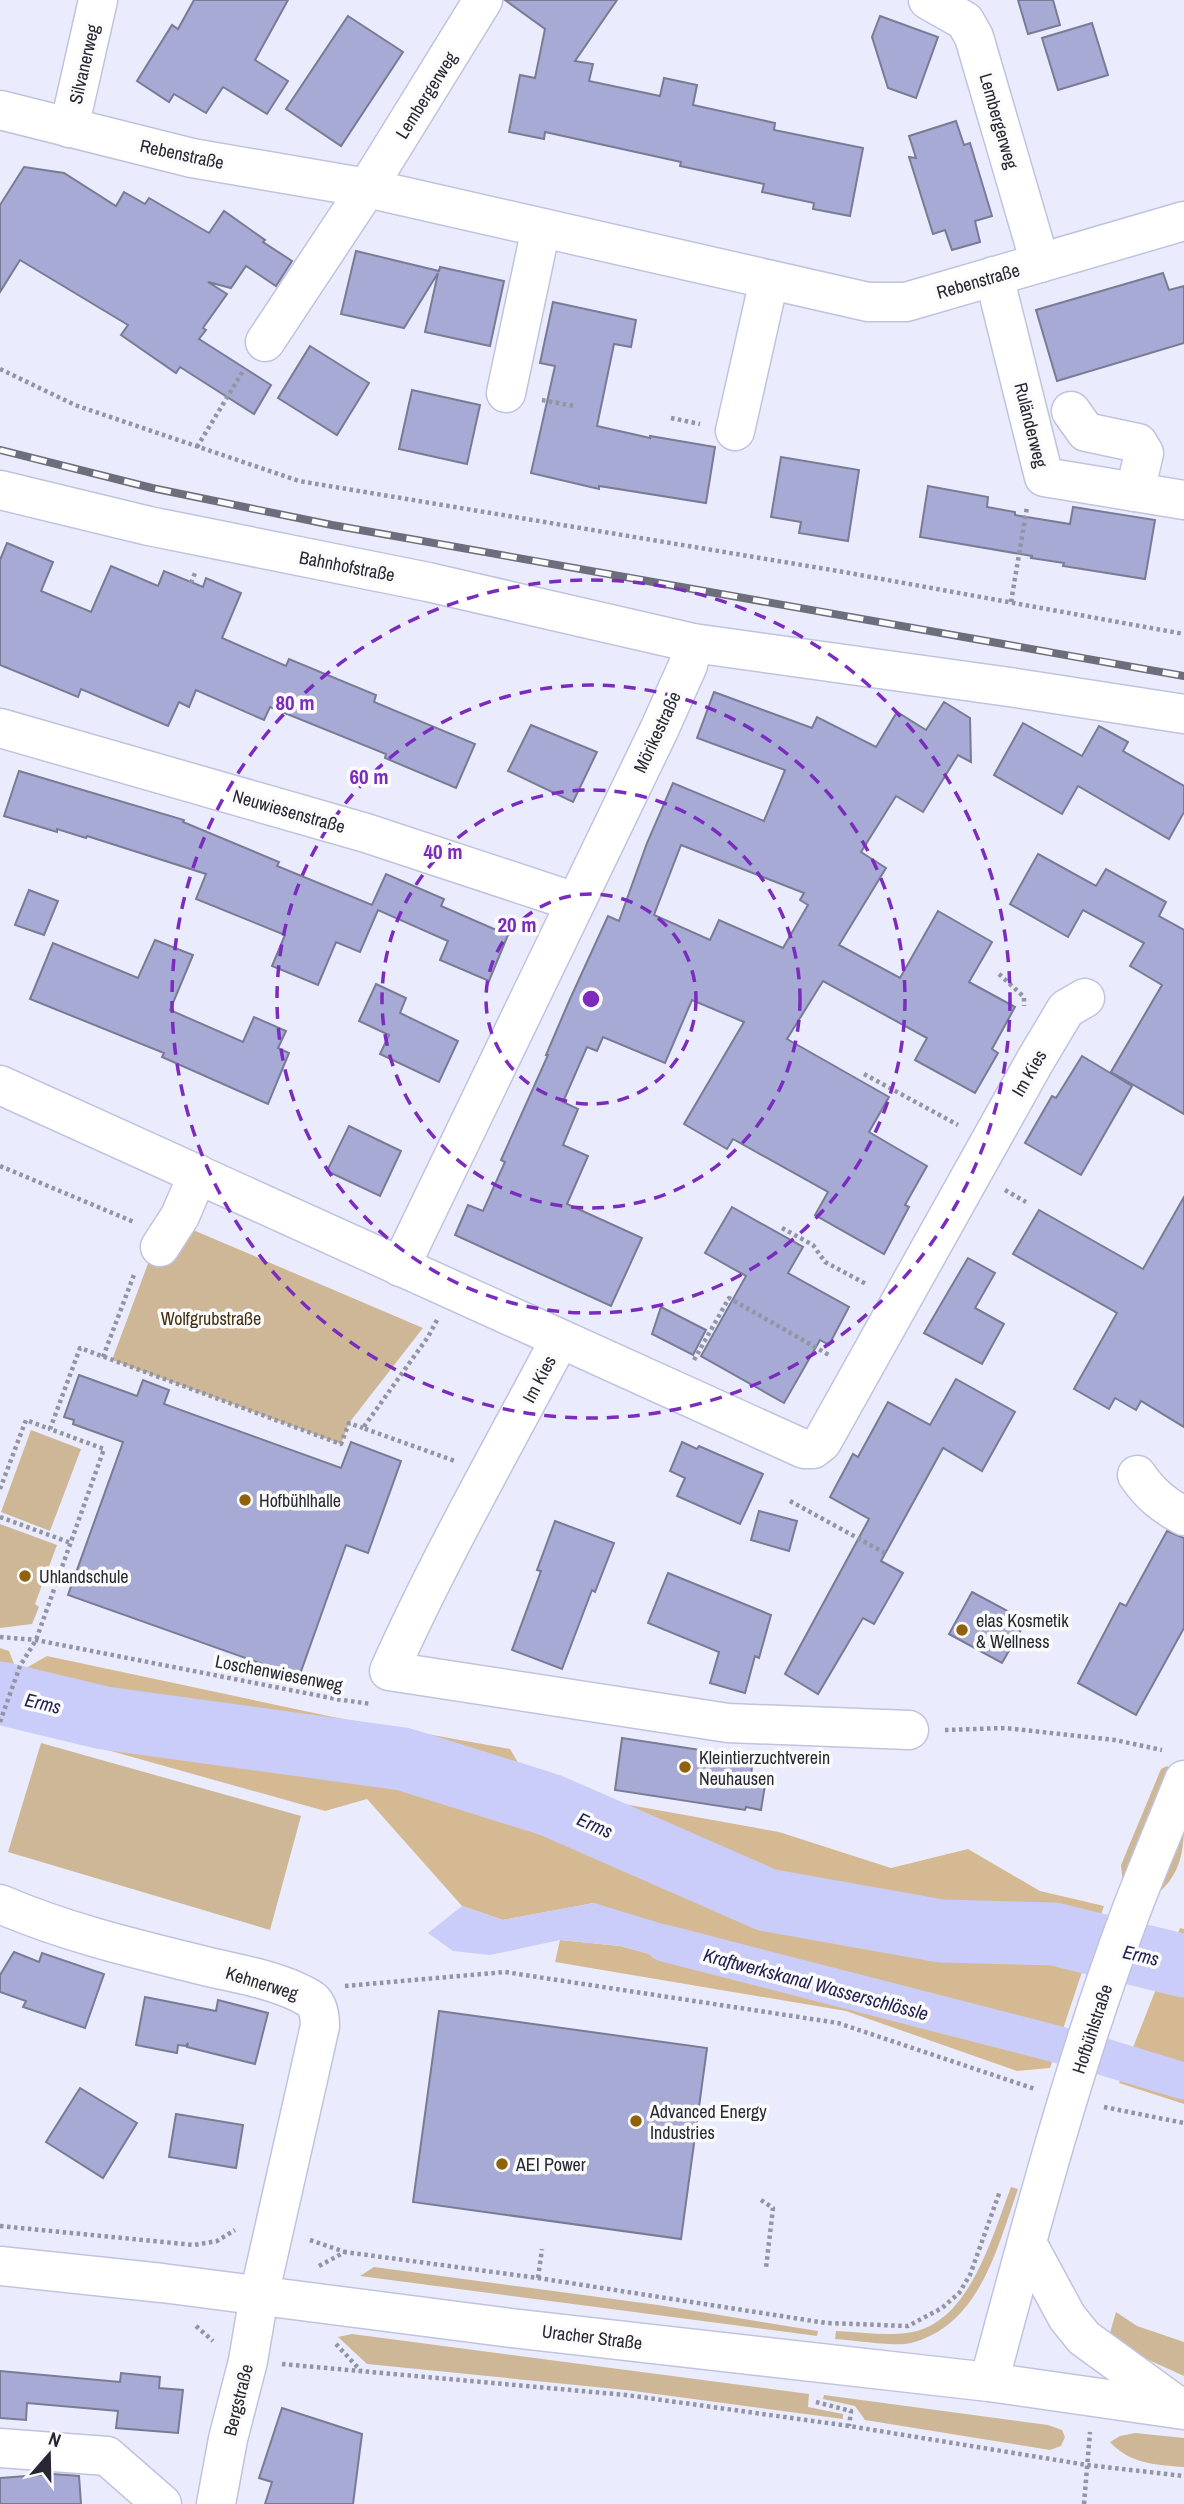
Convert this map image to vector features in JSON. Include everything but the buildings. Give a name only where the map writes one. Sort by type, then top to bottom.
[{"type":"street","name":"Silvanerweg","points":[[69,128],[98,0]]},
{"type":"street","name":"Lembergerweg","points":[[367,188],[483,0]]},
{"type":"street","name":"Lembergerweg","points":[[928,0],[965,21],[974,37],[1040,263]]},
{"type":"street","name":"Rebenstraße","points":[[0,110],[192,158],[367,188],[868,302],[906,302],[1184,221]]},
{"type":"street","points":[[265,342],[367,188]]},
{"type":"street","points":[[506,393],[541,228]]},
{"type":"street","name":"Ruländerweg","points":[[995,276],[1044,477],[1184,500]]},
{"type":"street","points":[[735,431],[769,280]]},
{"type":"street","points":[[1071,411],[1086,432],[1138,443],[1143,453],[1135,492]]},
{"type":"street","name":"Bahnhofstraße","points":[[0,490],[149,526],[428,582],[693,643]]},
{"type":"street","points":[[693,643],[1184,714]]},
{"type":"street","name":"Mörikestraße","points":[[400,1267],[588,879],[688,665],[693,643]]},
{"type":"street","name":"Neuwiesenstraße","points":[[0,728],[366,833],[575,902]]},
{"type":"street","name":"Im Kies","points":[[909,1730],[728,1723],[389,1671],[412,1620],[560,1339],[804,1450],[813,1449],[822,1442],[1066,1009],[1085,998]]},
{"type":"street","points":[[0,1085],[560,1339]]},
{"type":"street","points":[[145,1246],[180,1216],[198,1174]]},
{"type":"street","points":[[1137,1475],[1163,1505],[1184,1516]]},
{"type":"street","name":"Hofbühlstraße","points":[[989,2382],[1072,2089],[1178,1767]]},
{"type":"street","name":"Kehnerweg","points":[[0,1904],[43,1923],[281,1985],[312,1999],[320,2014],[320,2026],[259,2296]]},
{"type":"street","points":[[1027,2243],[1067,2317],[1084,2338],[1183,2410]]},
{"type":"street","name":"Uracher Straße","points":[[0,2266],[989,2382],[1183,2410]]},
{"type":"street","name":"Bergstraße","points":[[216,2504],[228,2439],[248,2361],[259,2296]]},
{"type":"street","points":[[0,2448],[107,2456],[162,2504]]},
{"type":"path","points":[[197,447],[249,362],[265,342]]},
{"type":"path","points":[[0,369],[75,405],[299,481],[838,571],[1184,634]]},
{"type":"path","points":[[1011,602],[1029,493],[1044,477]]},
{"type":"path","points":[[999,974],[1024,997],[1024,1018]]},
{"type":"path","points":[[864,1074],[990,1142]]},
{"type":"path","points":[[0,1167],[145,1246],[103,1357]]},
{"type":"path","points":[[782,1228],[813,1245],[825,1262],[900,1303]]},
{"type":"path","points":[[693,1362],[729,1298],[860,1372]]},
{"type":"path","points":[[363,1428],[428,1337]]},
{"type":"path","points":[[50,1429],[80,1348],[341,1444],[349,1423],[426,1451]]},
{"type":"path","points":[[0,1489],[26,1420],[104,1449],[36,1640],[20,1666],[0,1722]]},
{"type":"path","points":[[790,1502],[885,1553]]},
{"type":"path","points":[[0,1517],[71,1543]]},
{"type":"path","name":"Loschenwiesenweg","points":[[0,1637],[36,1640],[377,1705]]},
{"type":"path","points":[[909,1730],[1005,1728],[1115,1740],[1178,1767]]},
{"type":"path","points":[[312,1999],[340,1986],[505,1972],[838,2023],[1184,2123]]},
{"type":"path","points":[[308,2271],[345,2252],[538,2278],[826,2323],[908,2326],[942,2308],[958,2293],[970,2274],[1000,2189]]},
{"type":"path","points":[[761,2200],[773,2208],[766,2268]]},
{"type":"path","points":[[0,2226],[194,2245],[217,2241],[235,2231],[242,2221]]},
{"type":"path","points":[[538,2278],[542,2249]]},
{"type":"path","points":[[248,2361],[626,2395],[849,2426],[1087,2465],[1184,2476]]},
{"type":"path","points":[[1084,2504],[1087,2465]]},
{"type":"green space","name":"Wolfgrubstraße","points":[[165,1218],[423,1328],[349,1423],[341,1444],[112,1360]]},
{"type":"green space","points":[[31,1430],[81,1449],[50,1531],[1,1512]]},
{"type":"green space","name":"Uhlandschule","points":[[0,1524],[57,1545],[35,1604],[39,1607],[32,1624],[0,1628]]},
{"type":"green space","points":[[41,1743],[301,1816],[270,1930],[8,1852]]},
{"type":"green space","points":[[1167,1766],[1169,1768],[1123,1886],[1121,1865],[1161,1769]]},
{"type":"green space","points":[[1184,1825],[1183,1847],[1178,1866],[1168,1883],[1152,1898]]},
{"type":"green space","points":[[1011,2187],[1018,2189],[993,2259],[970,2302],[954,2320],[935,2334],[911,2343],[884,2344],[835,2339],[836,2331],[906,2333],[928,2327],[946,2315],[975,2276]]},
{"type":"green space","points":[[374,2267],[658,2305],[818,2331],[817,2336],[360,2276]]},
{"type":"green space","points":[[1116,2312],[1137,2326],[1184,2342],[1184,2376],[1129,2351],[1109,2336]]},
{"type":"green space","points":[[352,2334],[809,2394],[808,2407],[843,2414],[843,2419],[626,2390],[367,2364],[338,2337]]},
{"type":"green space","points":[[824,2395],[1048,2425],[1062,2430],[1065,2437],[1061,2446],[1050,2450],[865,2420],[855,2406],[823,2399]]},
{"type":"green space","points":[[1135,2433],[1184,2438],[1184,2467],[1135,2459],[1110,2442],[1120,2436]]},
{"type":"shaded area","points":[[0,1648],[9,1651],[14,1664],[0,1704]]},
{"type":"shaded area","points":[[47,1656],[333,1717],[510,1749],[522,1769],[563,1793],[779,1832],[891,1868],[968,1849],[1040,1891],[1104,1906],[1050,2068],[1017,2071],[846,2011],[555,1962],[560,1940],[620,1946],[705,1969],[594,1903],[503,1920],[462,1906],[367,1799],[325,1811],[43,1732],[6,1725],[26,1668]]},
{"type":"shaded area","points":[[1180,1928],[1184,1929],[1184,2104],[1119,2083]]},
{"type":"water","points":[[594,1903],[719,1941],[705,1969],[620,1946],[560,1940],[490,1955],[453,1951],[428,1933],[462,1906],[503,1920]]},
{"type":"waterway","name":"Erms","points":[[0,1693],[104,1718],[403,1759],[550,1805],[767,1900],[941,1931],[1054,1934],[1184,1966]]},
{"type":"waterway","name":"Kraftwerkskanal Wasserschlössle","points":[[664,1943],[1091,2053],[1184,2081]]},
{"type":"railway","points":[[0,450],[152,488],[332,525],[1184,676]]},
{"type":"place","name":"Hofbühlhalle","points":[[245,1500]]},
{"type":"place","name":"Uhlandschule","points":[[25,1576]]},
{"type":"place","name":"elas Kosmetik & Wellness","points":[[962,1630]]},
{"type":"place","name":"Kleintierzuchtverein Neuhausen","points":[[685,1767]]},
{"type":"place","name":"Advanced Energy Industries","points":[[636,2121]]},
{"type":"place","name":"AEI Power","points":[[502,2164]]}]
